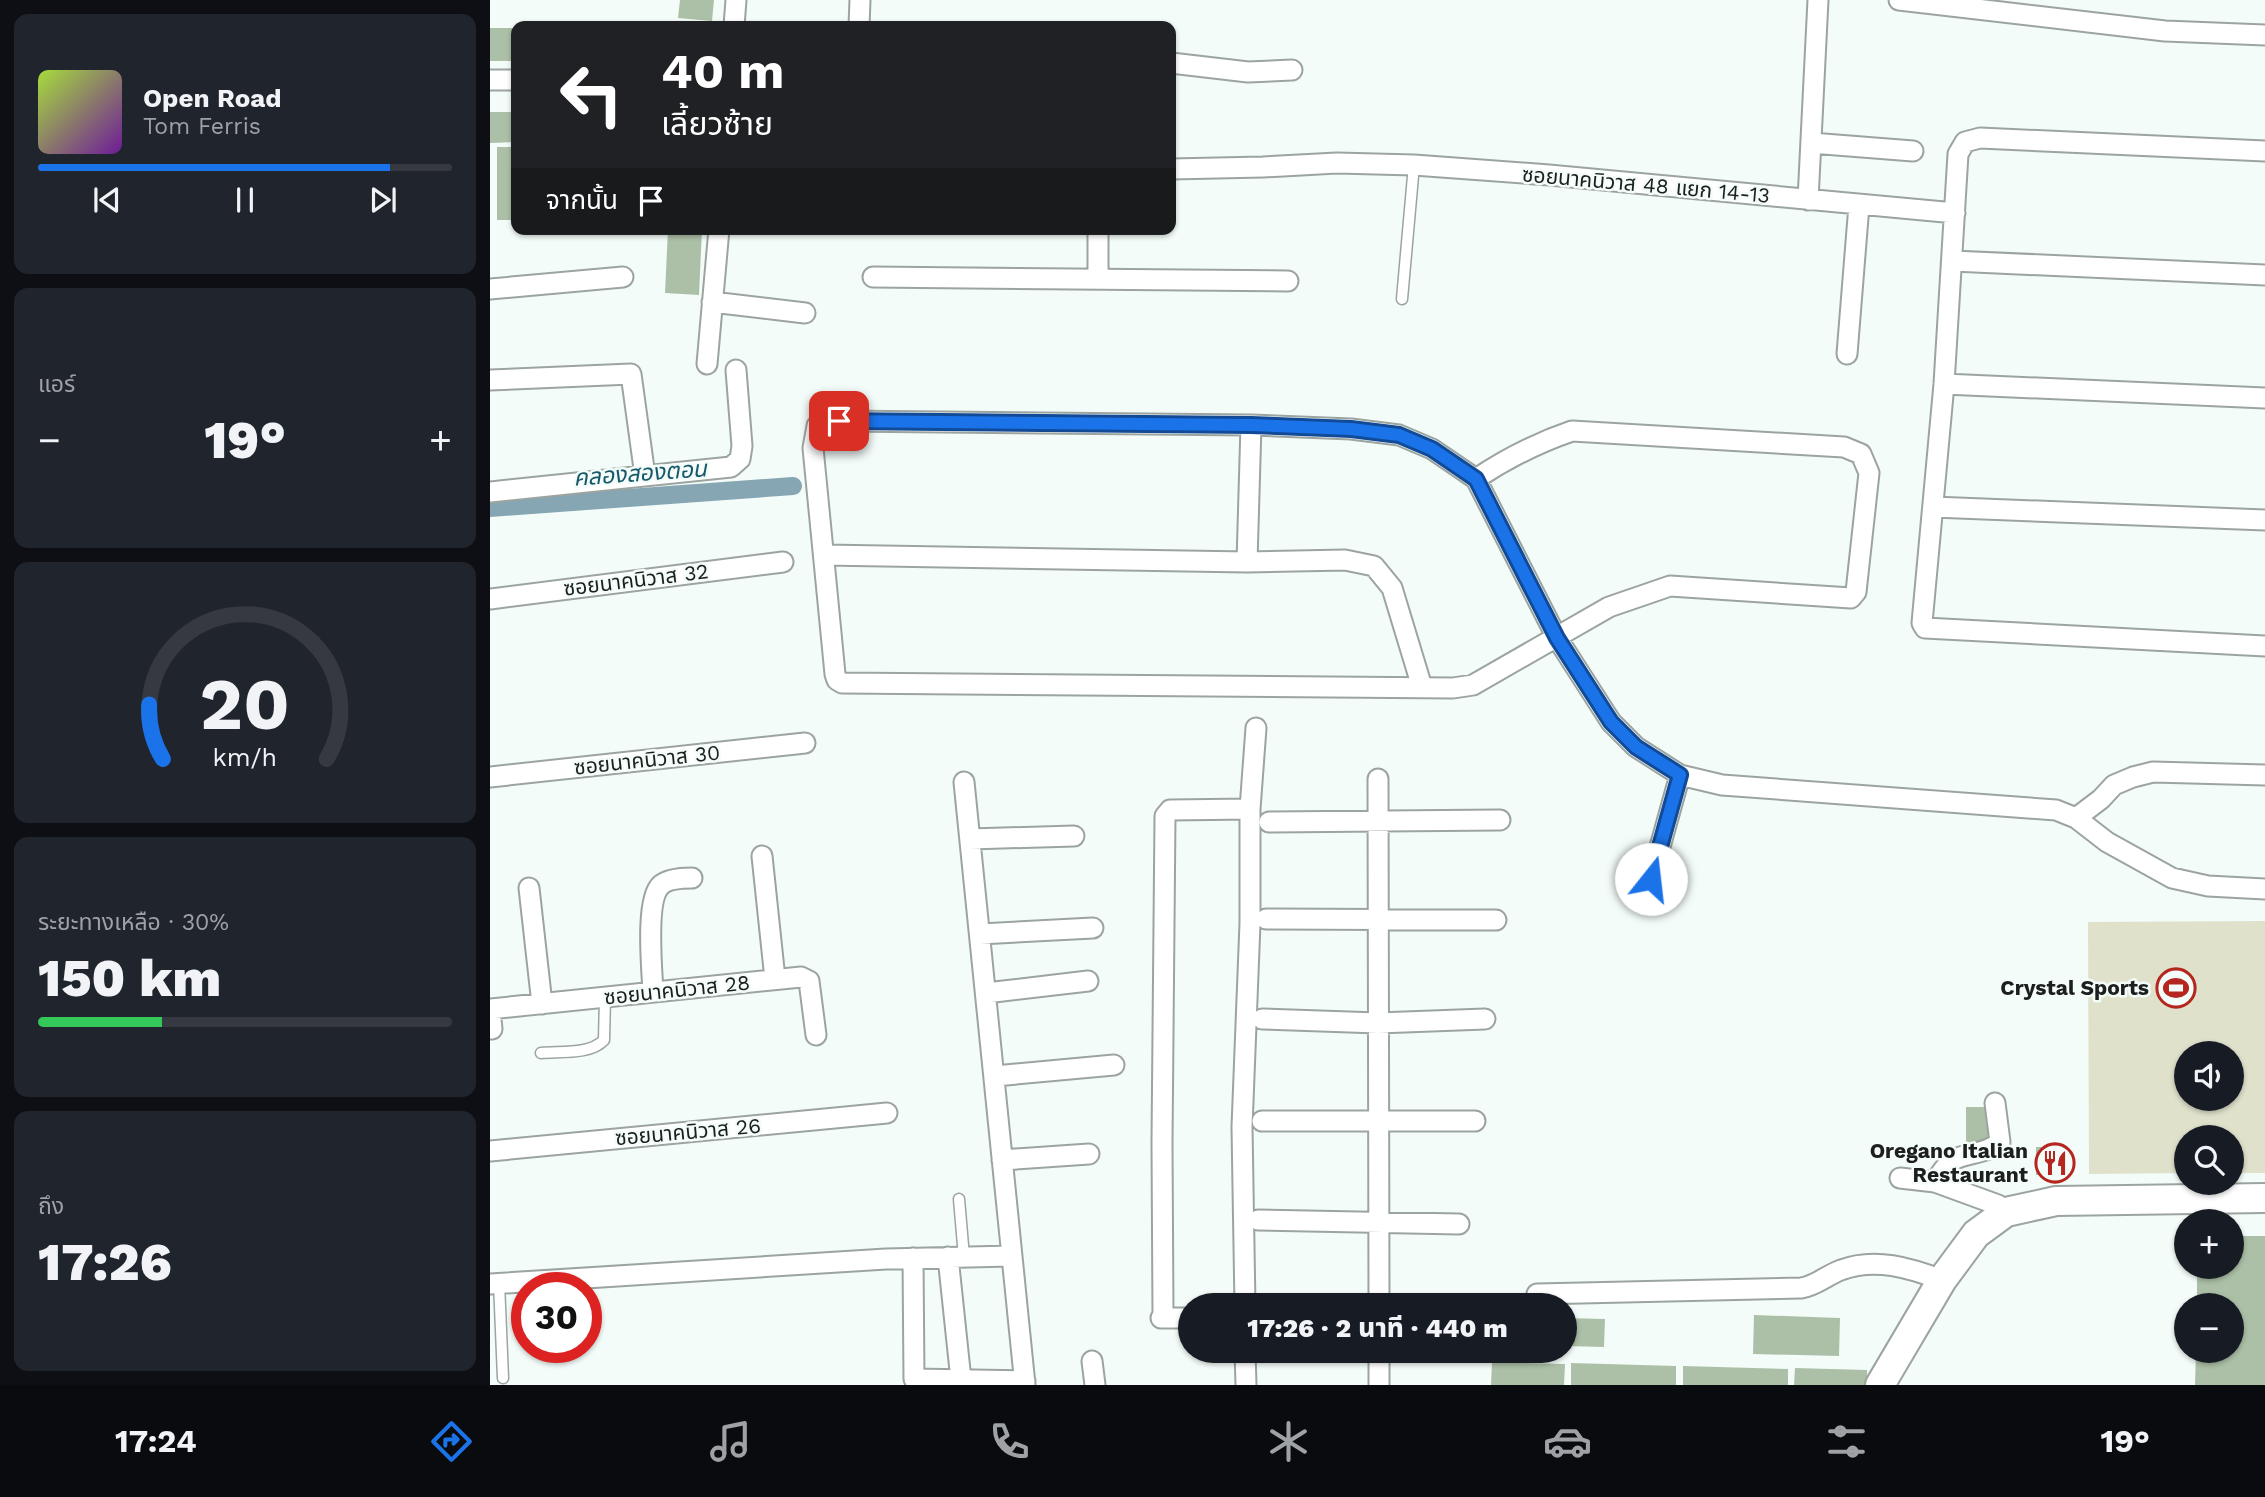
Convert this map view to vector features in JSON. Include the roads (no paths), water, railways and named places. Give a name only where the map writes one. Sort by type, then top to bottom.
[{"type":"street","points":[[734,21],[736,0]]},
{"type":"street","points":[[859,21],[860,0]]},
{"type":"street","points":[[1808,200],[1818,0]]},
{"type":"street","points":[[1899,0],[2047,9],[2165,31],[2265,35]]},
{"type":"street","points":[[1176,64],[1248,72],[1292,70]]},
{"type":"street","points":[[490,80],[511,80]]},
{"type":"street","points":[[2265,151],[1980,138],[1965,142],[1958,155],[1944,384],[1922,623],[1925,628],[2265,646]]},
{"type":"street","points":[[1811,143],[1913,151]]},
{"type":"street","name":"ซอยนาคนิวาส 48 แยก 14-13","points":[[1176,169],[1337,163],[1414,165],[1549,175],[1955,214]]},
{"type":"street","points":[[1847,354],[1860,205]]},
{"type":"street","points":[[707,364],[718,235]]},
{"type":"street","points":[[1098,235],[1098,279]]},
{"type":"street","points":[[1952,261],[2265,275]]},
{"type":"street","points":[[490,289],[624,277]]},
{"type":"street","points":[[873,277],[1288,281]]},
{"type":"street","points":[[712,302],[805,313]]},
{"type":"street","points":[[490,492],[731,467],[740,459],[742,446],[736,370]]},
{"type":"street","points":[[490,380],[631,374],[645,476]]},
{"type":"street","points":[[1944,384],[2265,398]]},
{"type":"street","points":[[1476,479],[1507,458],[1572,431],[1844,447],[1861,454],[1869,473],[1856,592],[1853,597],[1670,586],[1609,607],[1557,638],[1473,685],[1453,688],[842,684],[835,674],[813,448],[817,426],[839,421],[1251,425],[1351,429],[1399,435],[1432,449],[1476,479],[1557,638],[1611,722],[1636,747],[1680,775],[1722,785],[2056,810],[2076,818],[2107,842],[2172,878],[2208,886],[2265,888]]},
{"type":"street","points":[[1247,562],[1251,425]]},
{"type":"street","points":[[1933,507],[2265,520]]},
{"type":"street","points":[[824,555],[1247,562],[1345,560],[1374,566],[1392,588],[1422,687]]},
{"type":"street","name":"ซอยนาคนิวาส 32","points":[[490,599],[783,562]]},
{"type":"street","points":[[1245,1293],[1242,1127],[1250,923],[1250,809],[1256,728]]},
{"type":"street","name":"ซอยนาคนิวาส 30","points":[[490,778],[805,743]]},
{"type":"street","points":[[2076,818],[2114,785],[2153,772],[2265,775]]},
{"type":"street","points":[[1651,879],[1680,775]]},
{"type":"street","points":[[1378,779],[1379,1293]]},
{"type":"street","points":[[913,1258],[915,1379],[1025,1383],[964,782]]},
{"type":"street","points":[[1178,1318],[1161,1318],[1165,816],[1170,810],[1250,809]]},
{"type":"street","points":[[1269,822],[1500,820]]},
{"type":"street","points":[[970,839],[1074,836]]},
{"type":"street","points":[[762,856],[775,979]]},
{"type":"street","points":[[653,992],[650,915],[658,887],[664,882],[692,877]]},
{"type":"street","points":[[529,888],[542,1004]]},
{"type":"street","points":[[1266,919],[1496,920]]},
{"type":"street","points":[[980,934],[1093,928]]},
{"type":"street","name":"ซอยนาคนิวาส 28","points":[[490,1010],[801,977],[810,981],[816,1035]]},
{"type":"street","points":[[986,993],[1088,981]]},
{"type":"street","points":[[490,1010],[490,1029]]},
{"type":"street","points":[[1262,1019],[1378,1023],[1485,1019]]},
{"type":"street","points":[[995,1076],[1114,1065]]},
{"type":"street","points":[[1935,1182],[1948,1163],[1981,1152],[2000,1142],[1995,1103]]},
{"type":"street","name":"ซอยนาคนิวาส 26","points":[[490,1151],[887,1113]]},
{"type":"street","points":[[1262,1121],[1475,1121]]},
{"type":"street","points":[[1002,1160],[1089,1154]]},
{"type":"street","points":[[1900,1178],[1935,1182],[1998,1205],[2006,1212]]},
{"type":"street","points":[[1880,1385],[1942,1280],[1976,1234],[2006,1212],[2056,1201],[2265,1198]]},
{"type":"street","points":[[1258,1220],[1459,1224]]},
{"type":"street","points":[[494,1283],[913,1258],[1011,1256]]},
{"type":"street","points":[[956,1257],[961,1380]]},
{"type":"street","points":[[1577,1293],[1801,1288],[1811,1286],[1844,1268],[1873,1264],[1909,1268],[1942,1280]]},
{"type":"street","points":[[1092,1362],[1095,1385]]},
{"type":"street","points":[[1245,1363],[1245,1385]]},
{"type":"street","points":[[1379,1363],[1379,1385]]},
{"type":"lane","points":[[1402,299],[1414,165]]},
{"type":"lane","points":[[541,1053],[599,1046],[604,1041],[605,997]]},
{"type":"lane","points":[[956,1257],[959,1199]]},
{"type":"lane","points":[[494,1283],[503,1378]]},
{"type":"waterway","name":"คลองสองตอน","points":[[490,508],[793,486]]},
{"type":"place","name":"Crystal Sports","points":[[2176,988]]},
{"type":"place","name":"Oregano Italian Restaurant","points":[[2055,1163]]}]
